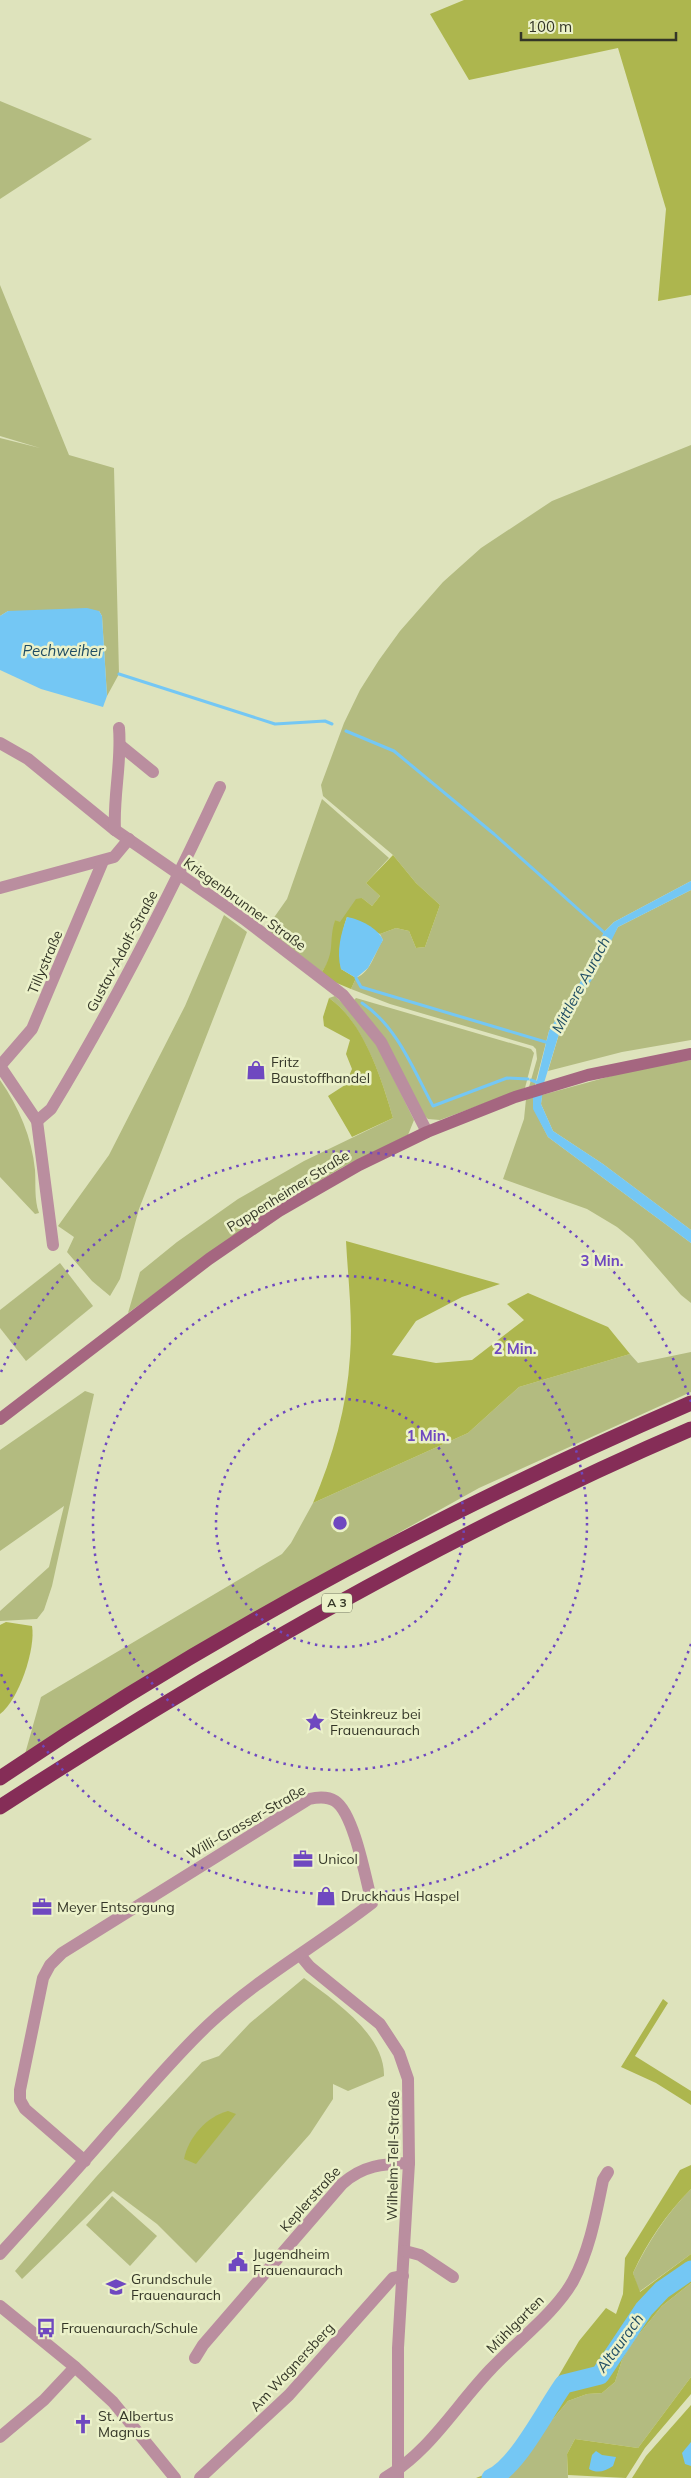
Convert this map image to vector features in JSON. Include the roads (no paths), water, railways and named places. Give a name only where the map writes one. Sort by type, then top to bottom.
[{"type":"highway","name":"A 3","points":[[0,1778],[169,1672],[370,1558],[568,1458],[691,1403]]},
{"type":"highway","name":"A 3","points":[[0,1808],[195,1684],[388,1575],[503,1516],[691,1429]]},
{"type":"street","points":[[115,830],[114,815],[120,746],[119,728]]},
{"type":"street","name":"Kriegenbrunner Straße","points":[[0,743],[28,759],[115,830],[244,920],[343,995],[381,1042],[426,1132]]},
{"type":"street","points":[[120,746],[153,772]]},
{"type":"street","name":"Gustav-Adolf-Straße","points":[[37,1121],[50,1108],[69,1078],[179,875],[220,787]]},
{"type":"street","points":[[0,888],[114,857],[129,839]]},
{"type":"street","name":"Tillystraße","points":[[0,1066],[32,1029],[103,861]]},
{"type":"street","name":"Pappenheimer Straße","points":[[0,1419],[209,1259],[279,1211],[342,1174],[426,1132],[515,1097],[588,1075],[691,1054]]},
{"type":"street","points":[[0,1066],[37,1121],[53,1245]]},
{"type":"street","name":"Willi-Grasser-Straße","points":[[0,2254],[85,2161],[181,2052],[209,2024],[239,1998],[372,1903],[352,1828],[341,1807],[326,1797],[309,1799],[170,1884],[62,1954],[50,1965],[43,1978],[20,2090],[20,2100],[25,2109],[85,2161]]},
{"type":"street","name":"Wilhelm-Tell-Straße","points":[[300,1955],[310,1967],[371,2015],[394,2043],[406,2070],[410,2088],[405,2252],[398,2348],[398,2474]]},
{"type":"street","name":"Keplerstraße","points":[[195,2358],[203,2345],[342,2184],[359,2171],[369,2167],[409,2163]]},
{"type":"street","name":"Mühlgarten","points":[[385,2478],[398,2474],[419,2453],[443,2428],[490,2370],[560,2300],[572,2283],[590,2242],[603,2180],[608,2172]]},
{"type":"street","points":[[405,2252],[420,2256],[453,2277]]},
{"type":"street","name":"Am Wagnersberg","points":[[200,2478],[289,2395],[393,2278],[403,2276]]},
{"type":"street","points":[[0,2306],[13,2319],[75,2367],[113,2402],[175,2478]]},
{"type":"street","points":[[0,2436],[44,2400],[75,2367]]},
{"type":"water","name":"Pechweiher","points":[[87,608],[99,611],[102,616],[107,696],[103,707],[41,689],[0,670],[0,616],[8,611]]},
{"type":"water","name":"Mittlere Aurach","points":[[691,881],[691,890],[618,927],[593,978],[562,1024],[544,1083],[541,1104],[553,1131],[603,1164],[691,1230],[691,1243],[548,1137],[533,1109],[533,1097],[549,1031],[576,991],[604,932],[614,922]]},
{"type":"water","points":[[347,917],[368,925],[383,940],[368,968],[356,978],[341,969],[340,963],[340,943]]},
{"type":"water","points":[[691,2442],[691,2466],[685,2464],[682,2453]]},
{"type":"water","points":[[596,2451],[602,2455],[616,2457],[613,2466],[601,2471],[589,2469],[592,2455]]},
{"type":"waterway","points":[[119,674],[275,724],[325,721],[332,724]]},
{"type":"waterway","name":"Mittlere Aurach","points":[[346,731],[394,751],[494,834],[606,934]]},
{"type":"waterway","points":[[356,978],[361,987],[549,1043]]},
{"type":"waterway","points":[[362,1003],[395,1036],[433,1106],[507,1078],[528,1079]]},
{"type":"waterway","points":[[531,1080],[536,1082]]},
{"type":"waterway","name":"Altaurach","points":[[491,2478],[501,2472],[521,2450],[564,2384],[600,2375],[644,2309],[662,2290],[691,2270]]},
{"type":"place","name":"Fritz Baustoffhandel","points":[[256,1070]]},
{"type":"place","name":"Steinkreuz bei Frauenaurach","points":[[315,1722]]},
{"type":"place","name":"Unicol","points":[[303,1859]]},
{"type":"place","name":"Druckhaus Haspel","points":[[326,1896]]},
{"type":"place","name":"Meyer Entsorgung","points":[[42,1907]]},
{"type":"place","name":"Jugendheim Frauenaurach","points":[[238,2262]]},
{"type":"place","name":"Grundschule Frauenaurach","points":[[116,2287]]},
{"type":"place","name":"Frauenaurach/Schule","points":[[46,2328]]},
{"type":"place","name":"St. Albertus Magnus","points":[[83,2424]]}]
